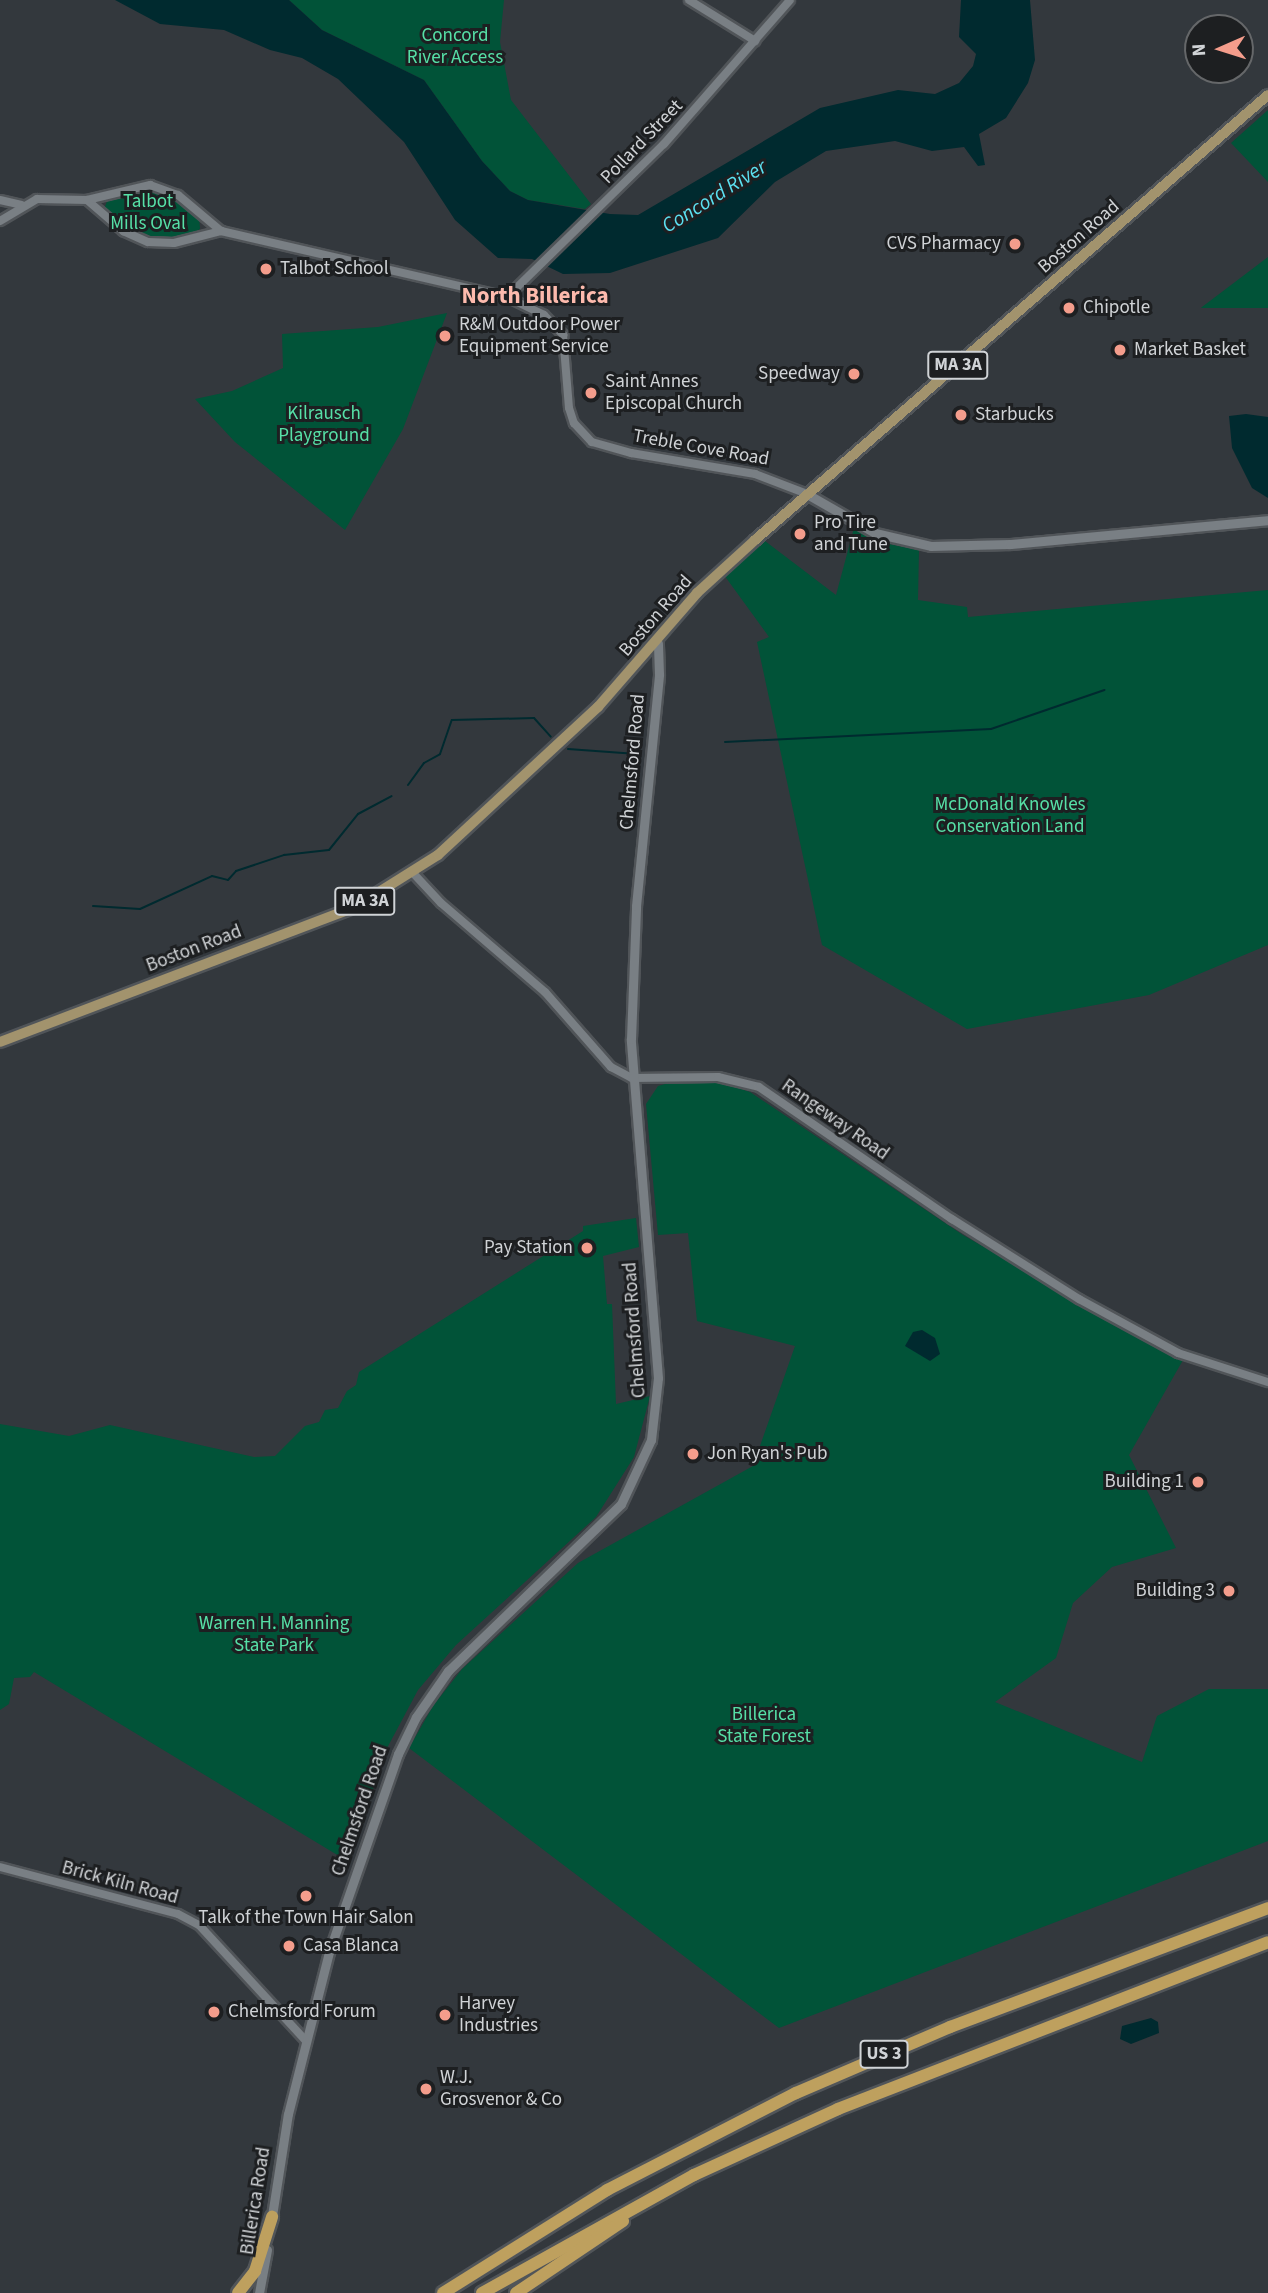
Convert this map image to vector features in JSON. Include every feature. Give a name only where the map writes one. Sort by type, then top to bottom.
[{"type":"highway","name":"US 3","points":[[443,2293],[607,2190],[796,2093],[950,2027],[1268,1908]]},
{"type":"highway","name":"US 3","points":[[482,2293],[671,2187],[838,2109],[1268,1942]]},
{"type":"highway","points":[[516,2293],[671,2187]]},
{"type":"highway","points":[[238,2293],[255,2271],[272,2217]]},
{"type":"main road","name":"Boston Road","points":[[0,1042],[355,906],[413,873],[575,729],[658,643],[698,593],[807,494],[1268,95]]},
{"type":"main road","name":"Treble Cove Road","points":[[807,494],[875,533],[931,546],[1010,544],[1268,520]]},
{"type":"main road","name":"Chelmsford Road","points":[[288,2114],[329,1952],[395,1760],[416,1717],[467,1651],[599,1530],[621,1504],[647,1454],[657,1413],[658,1378],[632,1077],[636,917],[659,674],[658,643]]},
{"type":"main road","name":"Billerica Road","points":[[259,2293],[288,2114]]},
{"type":"street","points":[[689,0],[755,41]]},
{"type":"street","name":"Pollard Street","points":[[507,297],[664,144],[790,0]]},
{"type":"street","points":[[0,221],[21,205],[54,197],[88,200],[140,185],[161,187],[187,201],[221,230]]},
{"type":"street","points":[[88,200],[123,231],[148,242],[174,243],[221,230]]},
{"type":"street","points":[[0,201],[21,205]]},
{"type":"street","name":"Treble Cove Road","points":[[221,230],[507,297],[544,315],[563,335],[569,408],[574,423],[592,442],[631,453],[755,474],[807,494]]},
{"type":"street","points":[[413,873],[441,903],[545,992],[611,1067],[632,1077]]},
{"type":"street","name":"Rangeway Road","points":[[632,1077],[718,1077],[759,1087],[951,1219],[1079,1299],[1178,1353],[1268,1382]]},
{"type":"street","name":"Brick Kiln Road","points":[[0,1867],[178,1914],[199,1925],[306,2041]]},
{"type":"green space","name":"Concord River Access","points":[[289,0],[504,0],[500,42],[511,100],[591,204],[585,209],[528,200],[510,191],[482,161],[424,80],[322,30]]},
{"type":"green space","points":[[1268,110],[1268,182],[1231,143]]},
{"type":"green space","name":"Talbot Mills Oval","points":[[130,187],[170,190],[199,216],[200,229],[183,241],[139,240],[106,216],[104,209],[110,194]]},
{"type":"green space","points":[[1268,257],[1268,308],[1201,308],[1202,307]]},
{"type":"green space","name":"Kilrausch Playground","points":[[447,313],[403,429],[345,530],[235,442],[195,399],[232,391],[283,368],[282,334],[378,327]]},
{"type":"green space","name":"McDonald Knowles Conservation Land","points":[[854,528],[884,543],[919,550],[918,600],[967,607],[968,617],[1268,590],[1268,945],[1149,995],[967,1029],[822,945],[757,642],[769,637],[724,575],[765,541],[836,595]]},
{"type":"green space","name":"Billerica State Forest","points":[[669,1083],[723,1083],[750,1092],[963,1235],[1183,1360],[1129,1455],[1176,1548],[1112,1567],[1073,1603],[1056,1658],[995,1702],[1142,1762],[1157,1716],[1209,1689],[1268,1689],[1268,1841],[779,2028],[409,1748],[433,1706],[462,1669],[578,1563],[753,1466],[795,1346],[697,1321],[688,1233],[658,1235],[646,1104],[658,1086]]},
{"type":"green space","name":"Warren H. Manning State Park","points":[[636,1218],[639,1247],[603,1256],[607,1304],[612,1304],[616,1404],[650,1396],[634,1457],[596,1517],[456,1645],[418,1690],[386,1750],[349,1862],[34,1672],[30,1677],[14,1678],[9,1704],[0,1710],[0,1424],[69,1436],[110,1425],[254,1457],[275,1456],[305,1426],[319,1422],[325,1410],[338,1408],[347,1391],[356,1385],[359,1372],[583,1231],[583,1226]]},
{"type":"water","name":"Concord River","points":[[115,0],[289,0],[322,30],[424,80],[482,161],[510,191],[528,200],[610,214],[638,215],[820,108],[898,90],[935,94],[959,83],[973,66],[976,54],[959,37],[961,0],[1030,0],[1035,60],[1028,83],[1006,118],[979,134],[985,165],[978,166],[964,147],[932,151],[895,141],[826,151],[775,182],[718,238],[610,273],[563,274],[532,259],[498,258],[455,220],[404,142],[338,79],[302,58],[270,50],[224,30],[160,24]]},
{"type":"water","points":[[1246,414],[1268,417],[1268,498],[1252,488],[1232,448],[1229,416]]},
{"type":"water","points":[[922,1330],[935,1338],[940,1354],[930,1361],[905,1346],[913,1332]]},
{"type":"water","points":[[1151,2018],[1158,2022],[1159,2033],[1131,2044],[1120,2039],[1122,2026]]},
{"type":"waterway","points":[[725,742],[991,729],[1104,690]]},
{"type":"waterway","points":[[408,785],[424,763],[440,754],[452,720],[534,718],[551,737]]},
{"type":"waterway","points":[[568,749],[637,754]]},
{"type":"waterway","points":[[93,906],[140,909],[212,876],[228,880],[236,871],[284,855],[329,850],[358,814],[392,796]]},
{"type":"place","name":"CVS Pharmacy","points":[[1015,244]]},
{"type":"place","name":"Talbot School","points":[[266,269]]},
{"type":"place","name":"Chipotle","points":[[1069,308]]},
{"type":"place","name":"R&M Outdoor Power Equipment Service","points":[[445,336]]},
{"type":"place","name":"Market Basket","points":[[1120,350]]},
{"type":"place","name":"Speedway","points":[[854,374]]},
{"type":"place","name":"Saint Annes Episcopal Church","points":[[591,393]]},
{"type":"place","name":"Starbucks","points":[[961,415]]},
{"type":"place","name":"Pro Tire and Tune","points":[[800,534]]},
{"type":"place","name":"Pay Station","points":[[587,1248]]},
{"type":"place","name":"Jon Ryan's Pub","points":[[693,1454]]},
{"type":"place","name":"Building 1","points":[[1198,1482]]},
{"type":"place","name":"Building 3","points":[[1229,1591]]},
{"type":"place","name":"Talk of the Town Hair Salon","points":[[306,1896]]},
{"type":"place","name":"Casa Blanca","points":[[289,1946]]},
{"type":"place","name":"Chelmsford Forum","points":[[214,2012]]},
{"type":"place","name":"Harvey Industries","points":[[445,2015]]},
{"type":"place","name":"W.J. Grosvenor & Co","points":[[426,2089]]},
{"type":"district","name":"North Billerica","points":[[535,296]]}]
